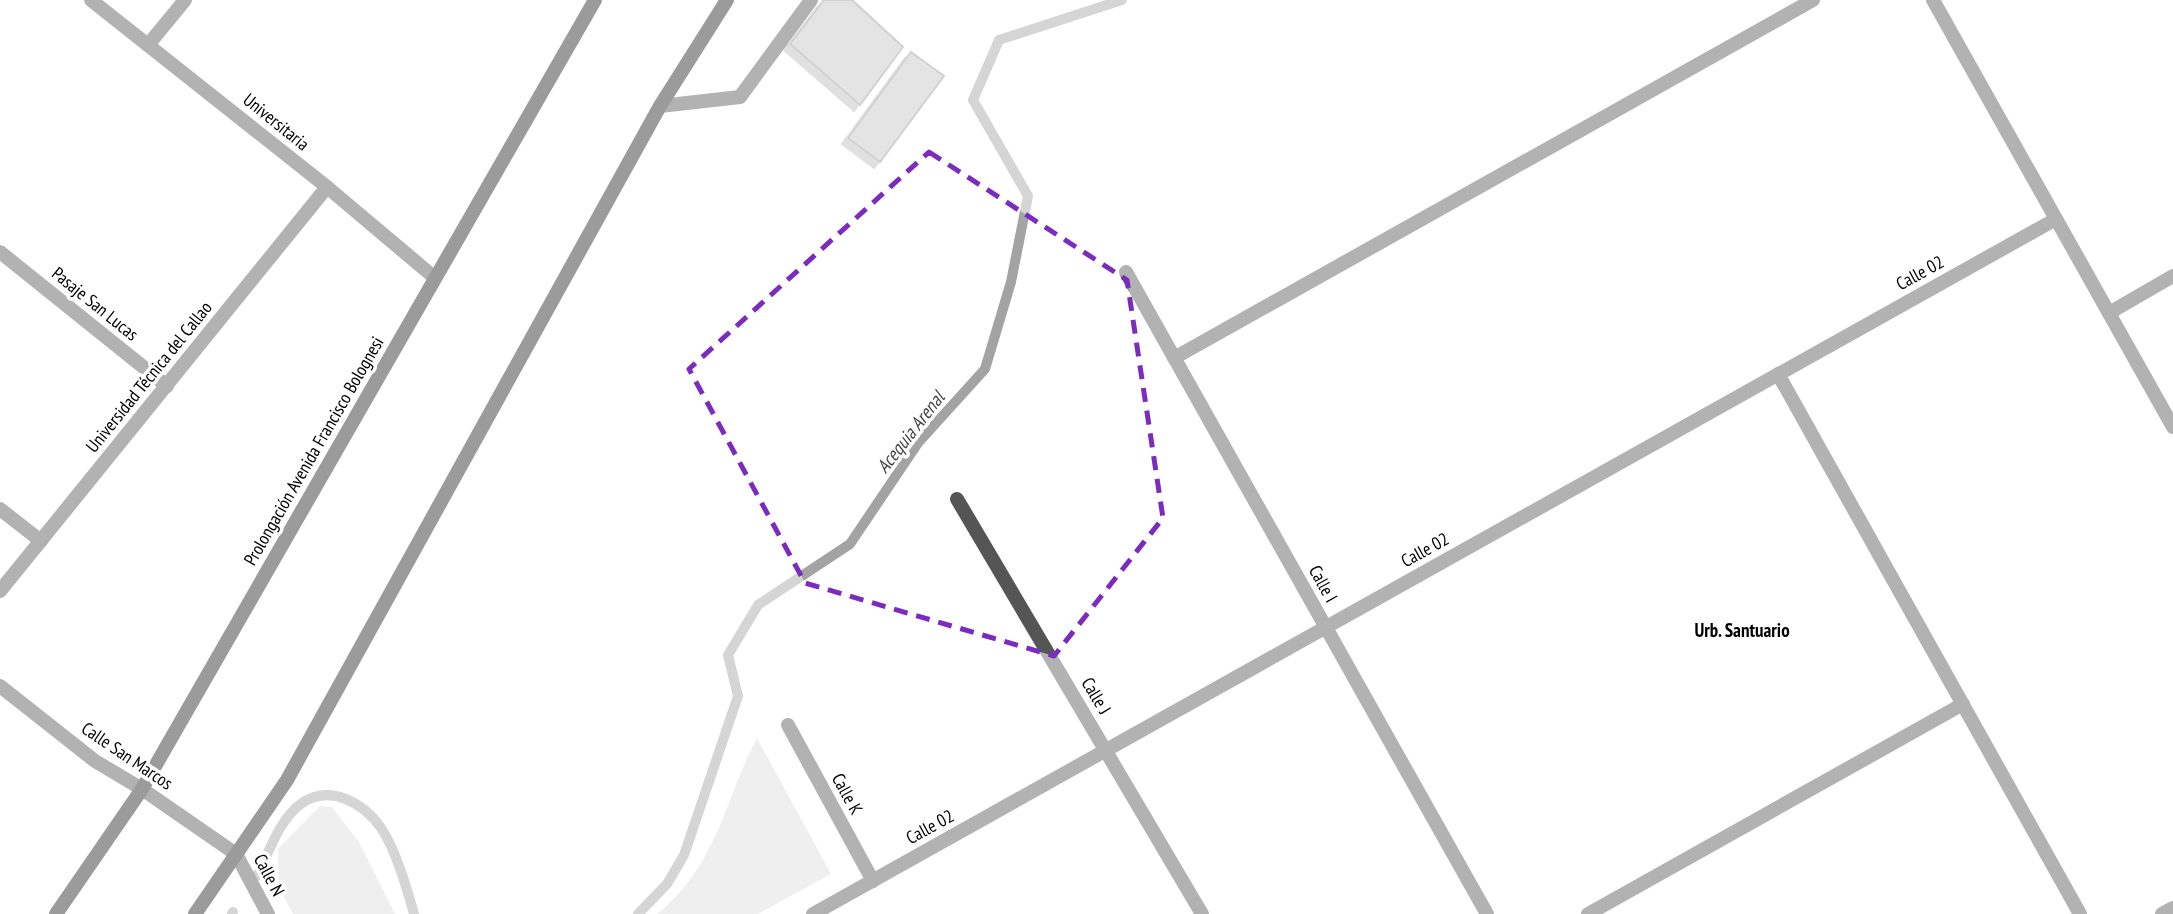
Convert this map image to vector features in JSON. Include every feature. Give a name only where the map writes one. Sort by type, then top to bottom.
[{"type":"main road","name":"Prolongación Avenida Francisco Bolognesi","points":[[56,914],[142,789],[595,0]]},
{"type":"main road","points":[[195,914],[287,780],[660,107],[727,0]]},
{"type":"street","name":"Universitaria","points":[[91,0],[327,187],[435,278]]},
{"type":"street","points":[[148,45],[186,0]]},
{"type":"street","points":[[660,107],[740,97],[811,0]]},
{"type":"street","points":[[1174,358],[1813,0]]},
{"type":"street","points":[[1933,0],[2173,427]]},
{"type":"street","name":"Universidad Técnica del Callao","points":[[0,591],[327,187]]},
{"type":"street","name":"Calle 02","points":[[813,914],[2056,219]]},
{"type":"street","name":"Pasaje San Lucas","points":[[0,252],[167,386]]},
{"type":"street","name":"Calle I","points":[[1126,272],[1487,914]]},
{"type":"street","points":[[2109,313],[2173,276]]},
{"type":"street","points":[[1778,374],[2080,914]]},
{"type":"street","name":"Calle J","points":[[957,499],[1202,914]]},
{"type":"street","points":[[0,509],[41,541]]},
{"type":"street","name":"Calle San Marcos","points":[[0,686],[95,761],[142,789],[236,854]]},
{"type":"street","points":[[1588,914],[1963,704]]},
{"type":"street","name":"Calle K","points":[[788,725],[873,880]]},
{"type":"street","name":"Calle N","points":[[236,854],[268,914]]},
{"type":"street","points":[[2162,914],[2173,908]]},
{"type":"highlighted area","points":[[929,152],[1127,280],[1163,518],[1054,656],[805,583],[689,369]]},
{"type":"shaded area","points":[[757,738],[831,874],[758,914],[657,914],[694,875],[717,832]]},
{"type":"shaded area","points":[[320,806],[332,807],[359,842],[395,914],[293,914],[279,888],[278,849]]},
{"type":"building","points":[[824,0],[852,0],[903,47],[860,105],[790,44]]},
{"type":"building","points":[[911,52],[944,76],[880,162],[848,138]]},
{"type":"waterway","name":"Acequia Arenal","points":[[638,914],[667,884],[684,855],[738,696],[728,655],[758,605],[850,544],[918,443],[985,369],[1011,282],[1028,196],[973,100],[999,40],[1122,0]]},
{"type":"waterway","name":"Acequia Arenal","points":[[257,876],[276,836],[294,809],[313,798],[335,796],[356,804],[381,828],[396,858],[414,914]]},
{"type":"district","name":"Urb. Santuario","points":[[1742,630]]}]
